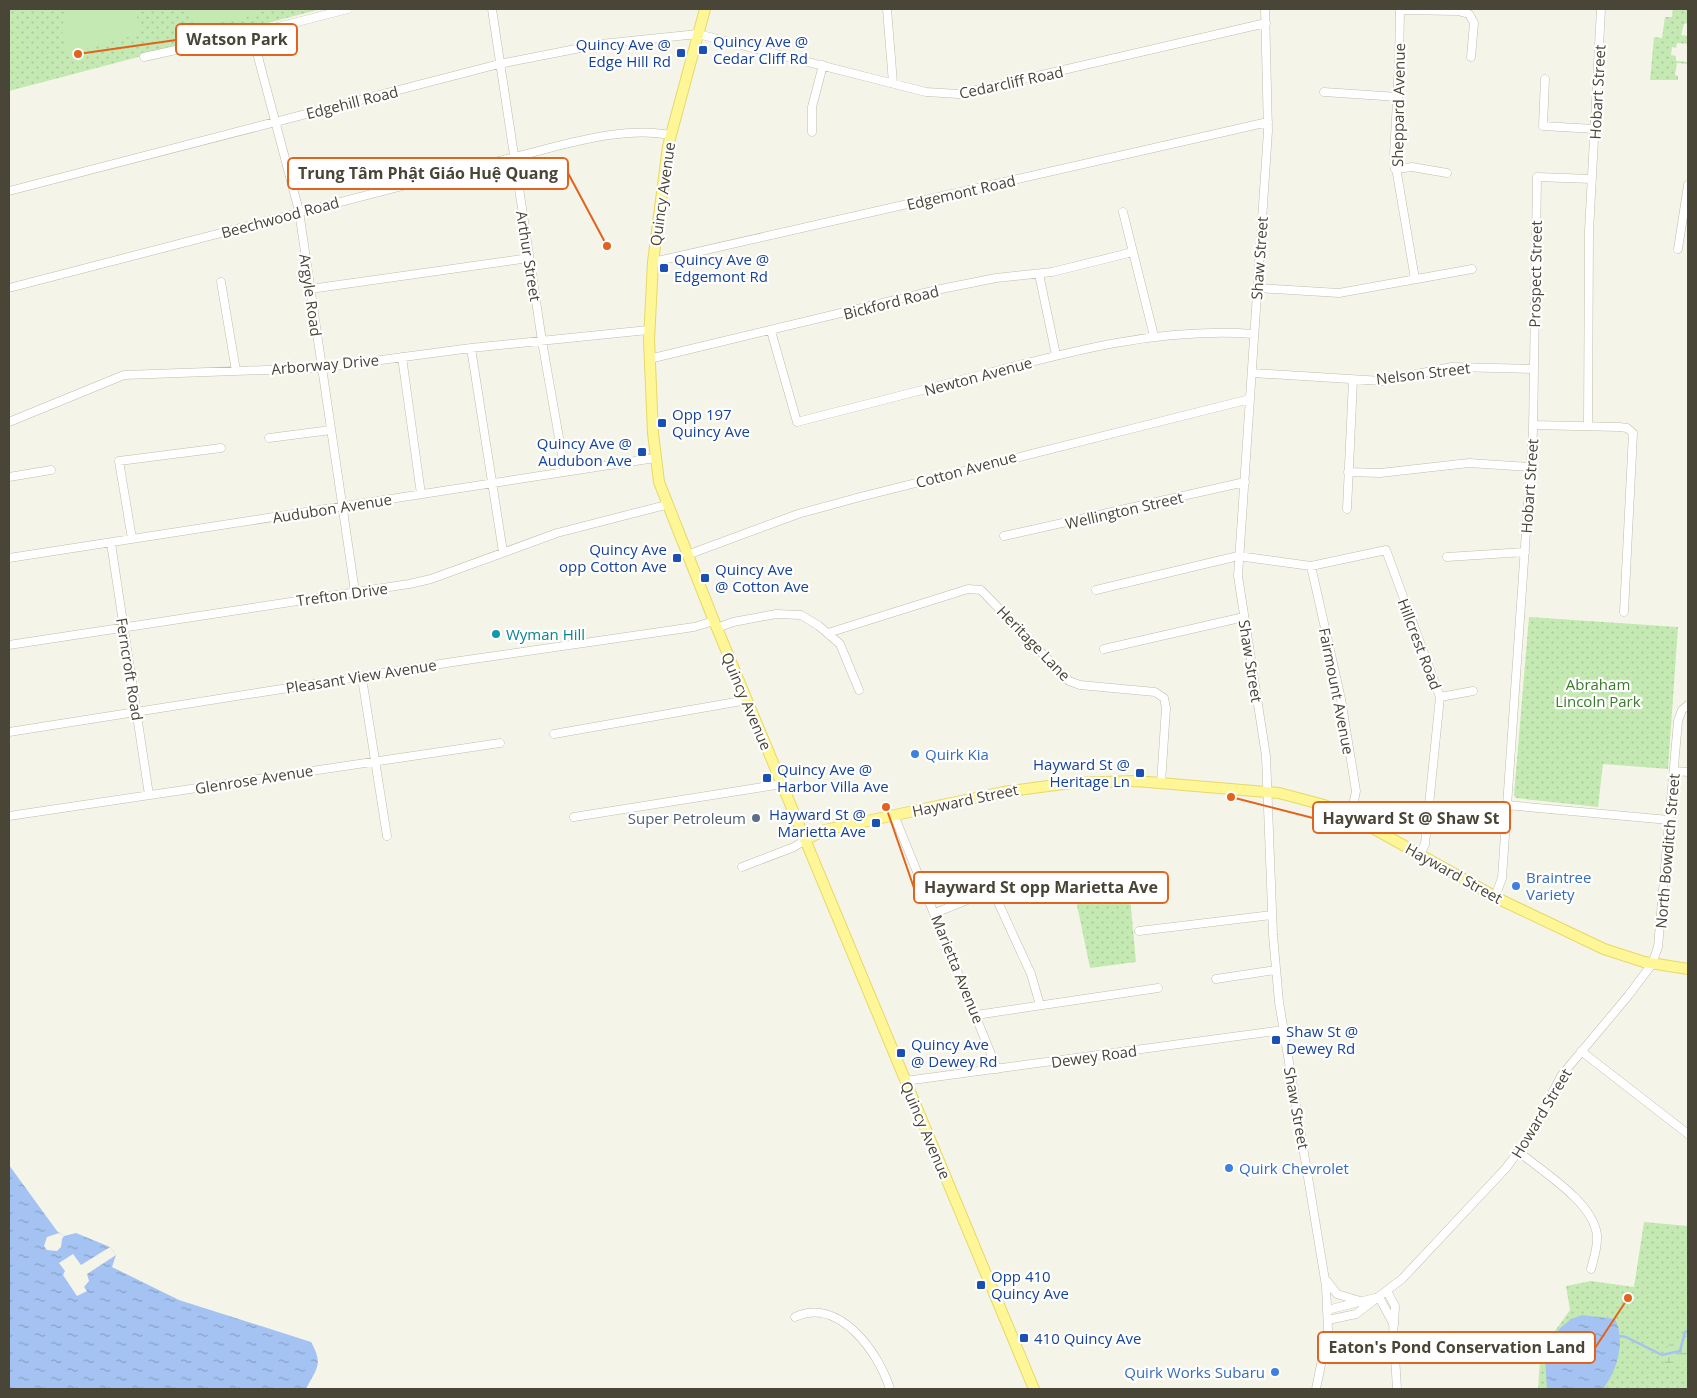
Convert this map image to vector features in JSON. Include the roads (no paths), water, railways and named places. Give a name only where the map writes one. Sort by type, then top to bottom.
[{"type":"main road","name":"Quincy Avenue","points":[[705,9],[670,135],[664,165],[654,262],[648,330],[655,458],[659,482],[666,505],[715,624],[1034,1389]]},
{"type":"main road","name":"Hayward Street","points":[[805,840],[825,830],[1042,786],[1098,781],[1161,783],[1268,791],[1306,800],[1351,816],[1495,897],[1604,949],[1652,964],[1688,969]]},
{"type":"street","points":[[144,57],[262,31],[348,9]]},
{"type":"street","name":"Arthur Street","points":[[492,9],[542,341],[565,472]]},
{"type":"street","points":[[887,9],[893,83]]},
{"type":"street","name":"Shaw Street","points":[[1265,9],[1268,122],[1238,576],[1266,756],[1275,970],[1283,1030],[1325,1277],[1328,1310]]},
{"type":"street","points":[[1400,9],[1458,11],[1469,14],[1474,23],[1471,57]]},
{"type":"street","name":"Sheppard Avenue","points":[[1400,9],[1398,97],[1394,146],[1395,169],[1415,279]]},
{"type":"street","name":"Hobart Street","points":[[1495,897],[1502,878],[1506,805],[1517,686],[1533,425],[1588,426],[1588,278],[1601,9]]},
{"type":"street","name":"Cedarcliff Road","points":[[698,34],[934,93],[959,94],[1266,23]]},
{"type":"street","name":"Argyle Road","points":[[262,31],[257,53],[299,211],[355,592]]},
{"type":"street","name":"Edgehill Road","points":[[9,191],[499,64],[601,44],[698,34]]},
{"type":"street","points":[[812,132],[812,107],[823,65]]},
{"type":"street","points":[[1545,78],[1543,126],[1595,129]]},
{"type":"street","points":[[1324,92],[1398,97]]},
{"type":"street","name":"Edgemont Road","points":[[654,262],[1268,122]]},
{"type":"street","name":"Beechwood Road","points":[[9,288],[299,211],[514,157],[592,139],[651,131],[670,135]]},
{"type":"street","points":[[1395,169],[1412,167],[1447,172]]},
{"type":"street","name":"Prospect Street","points":[[1533,425],[1538,177],[1592,179]]},
{"type":"street","points":[[1678,250],[1688,185]]},
{"type":"street","points":[[1122,212],[1154,336]]},
{"type":"street","name":"Bickford Road","points":[[649,359],[941,289],[996,278],[1038,274],[1133,252]]},
{"type":"street","points":[[310,289],[529,258]]},
{"type":"street","points":[[1257,288],[1339,293],[1472,269]]},
{"type":"street","points":[[1038,274],[1056,355]]},
{"type":"street","points":[[221,282],[236,371]]},
{"type":"street","name":"Arborway Drive","points":[[9,422],[124,376],[321,368],[471,348],[648,330]]},
{"type":"street","name":"Newton Avenue","points":[[770,331],[797,422],[1056,355],[1154,336],[1191,332],[1254,334]]},
{"type":"street","points":[[471,348],[503,552]]},
{"type":"street","points":[[402,357],[421,494]]},
{"type":"street","name":"Nelson Street","points":[[1252,373],[1388,381],[1458,366],[1534,369]]},
{"type":"street","points":[[1347,509],[1354,380]]},
{"type":"street","name":"Cotton Avenue","points":[[687,555],[791,517],[860,497],[1250,399]]},
{"type":"street","points":[[1588,426],[1624,427],[1630,429],[1634,436],[1624,612]]},
{"type":"street","points":[[269,438],[331,430]]},
{"type":"street","points":[[132,539],[119,462],[221,448]]},
{"type":"street","name":"Audubon Avenue","points":[[9,558],[655,458]]},
{"type":"street","points":[[1348,472],[1380,472],[1469,463],[1530,467]]},
{"type":"street","points":[[9,476],[51,470]]},
{"type":"street","name":"Wellington Street","points":[[1004,536],[1245,482]]},
{"type":"street","name":"Trefton Drive","points":[[9,645],[423,581],[566,530],[666,505]]},
{"type":"street","name":"Ferncroft Road","points":[[111,543],[149,795]]},
{"type":"street","name":"Hillcrest Road","points":[[1311,566],[1386,550],[1440,697],[1425,844],[1420,855]]},
{"type":"street","points":[[1447,557],[1525,552]]},
{"type":"street","points":[[1096,590],[1238,556],[1311,566]]},
{"type":"street","name":"Fairmount Avenue","points":[[1311,566],[1341,699],[1356,791],[1355,805],[1351,816]]},
{"type":"street","name":"Heritage Lane","points":[[828,633],[968,589],[982,590],[1069,681],[1080,685],[1154,692],[1164,698],[1166,708],[1161,783]]},
{"type":"street","name":"Pleasant View Avenue","points":[[9,732],[362,678],[452,662],[790,613],[808,619],[840,644],[859,690]]},
{"type":"street","points":[[1104,649],[1244,617]]},
{"type":"street","points":[[362,678],[388,836]]},
{"type":"street","points":[[1440,697],[1473,691]]},
{"type":"street","points":[[554,734],[747,700]]},
{"type":"street","name":"North Bowditch Street","points":[[1652,964],[1658,947],[1678,721],[1686,707]]},
{"type":"street","name":"Glenrose Avenue","points":[[9,816],[500,743]]},
{"type":"street","points":[[1674,771],[1688,772]]},
{"type":"street","points":[[574,817],[782,784]]},
{"type":"street","points":[[1506,805],[1669,820]]},
{"type":"street","name":"Marietta Avenue","points":[[894,815],[935,912],[997,1069]]},
{"type":"street","points":[[742,867],[794,848],[805,840]]},
{"type":"street","points":[[935,912],[1002,886]]},
{"type":"street","points":[[992,889],[1031,974],[1040,1005]]},
{"type":"street","points":[[1139,931],[1272,915]]},
{"type":"street","name":"Howard Street","points":[[1328,1320],[1352,1316],[1387,1291],[1422,1260],[1520,1152],[1561,1076],[1610,1019],[1652,964]]},
{"type":"street","points":[[1216,979],[1275,970]]},
{"type":"street","points":[[976,1015],[1158,988]]},
{"type":"street","name":"Dewey Road","points":[[905,1081],[1283,1030]]},
{"type":"street","points":[[1581,1051],[1688,1134]]},
{"type":"street","points":[[1520,1152],[1568,1192],[1590,1218],[1597,1238],[1591,1269]]},
{"type":"street","points":[[1325,1277],[1329,1287],[1337,1294],[1353,1300],[1364,1301]]},
{"type":"street","points":[[1387,1291],[1395,1306],[1393,1327],[1396,1389]]},
{"type":"street","points":[[1379,1297],[1393,1327]]},
{"type":"street","name":"Howard Street","points":[[1328,1310],[1379,1297]]},
{"type":"street","points":[[1316,1389],[1325,1346],[1328,1310]]},
{"type":"street","points":[[795,1317],[806,1313],[820,1312],[844,1322],[872,1354],[890,1389]]},
{"type":"water","points":[[9,1165],[57,1231],[64,1236],[76,1233],[110,1247],[116,1255],[112,1267],[179,1300],[311,1342],[318,1362],[306,1389],[9,1389]]},
{"type":"water","points":[[1582,1315],[1615,1319],[1620,1337],[1620,1346],[1612,1374],[1603,1389],[1547,1389],[1545,1357],[1559,1329],[1571,1319]]},
{"type":"waterway","points":[[1619,1336],[1626,1337],[1662,1355],[1680,1351],[1685,1332],[1688,1331]]},
{"type":"place","name":"Quincy Ave @ Cedar Cliff Rd","points":[[703,50]]},
{"type":"place","name":"Quincy Ave @ Edge Hill Rd","points":[[681,53]]},
{"type":"place","name":"Watson Park","points":[[78,54]]},
{"type":"place","name":"Trung Tâm Phật Giáo Huệ Quang","points":[[607,246]]},
{"type":"place","name":"Quincy Ave @ Edgemont Rd","points":[[664,268]]},
{"type":"place","name":"Opp 197 Quincy Ave","points":[[662,423]]},
{"type":"place","name":"Quincy Ave @ Audubon Ave","points":[[642,452]]},
{"type":"place","name":"Quincy Ave opp Cotton Ave","points":[[677,558]]},
{"type":"place","name":"Quincy Ave @ Cotton Ave","points":[[705,578]]},
{"type":"place","name":"Wyman Hill","points":[[496,634]]},
{"type":"place","name":"Quirk Kia","points":[[915,754]]},
{"type":"place","name":"Hayward St @ Heritage Ln","points":[[1140,773]]},
{"type":"place","name":"Quincy Ave @ Harbor Villa Ave","points":[[767,778]]},
{"type":"place","name":"Hayward St @ Shaw St","points":[[1231,797]]},
{"type":"place","name":"Hayward St opp Marietta Ave","points":[[886,807]]},
{"type":"place","name":"Super Petroleum","points":[[756,818]]},
{"type":"place","name":"Hayward St @ Marietta Ave","points":[[876,823]]},
{"type":"place","name":"Braintree Variety","points":[[1516,886]]},
{"type":"place","name":"Shaw St @ Dewey Rd","points":[[1276,1040]]},
{"type":"place","name":"Quincy Ave @ Dewey Rd","points":[[901,1053]]},
{"type":"place","name":"Quirk Chevrolet","points":[[1229,1168]]},
{"type":"place","name":"Opp 410 Quincy Ave","points":[[981,1285]]},
{"type":"place","name":"Eaton's Pond Conservation Land","points":[[1628,1298]]},
{"type":"place","name":"410 Quincy Ave","points":[[1024,1338]]},
{"type":"place","name":"Quirk Works Subaru","points":[[1275,1372]]},
{"type":"park label","name":"Abraham Lincoln Park","points":[[1598,692]]}]
